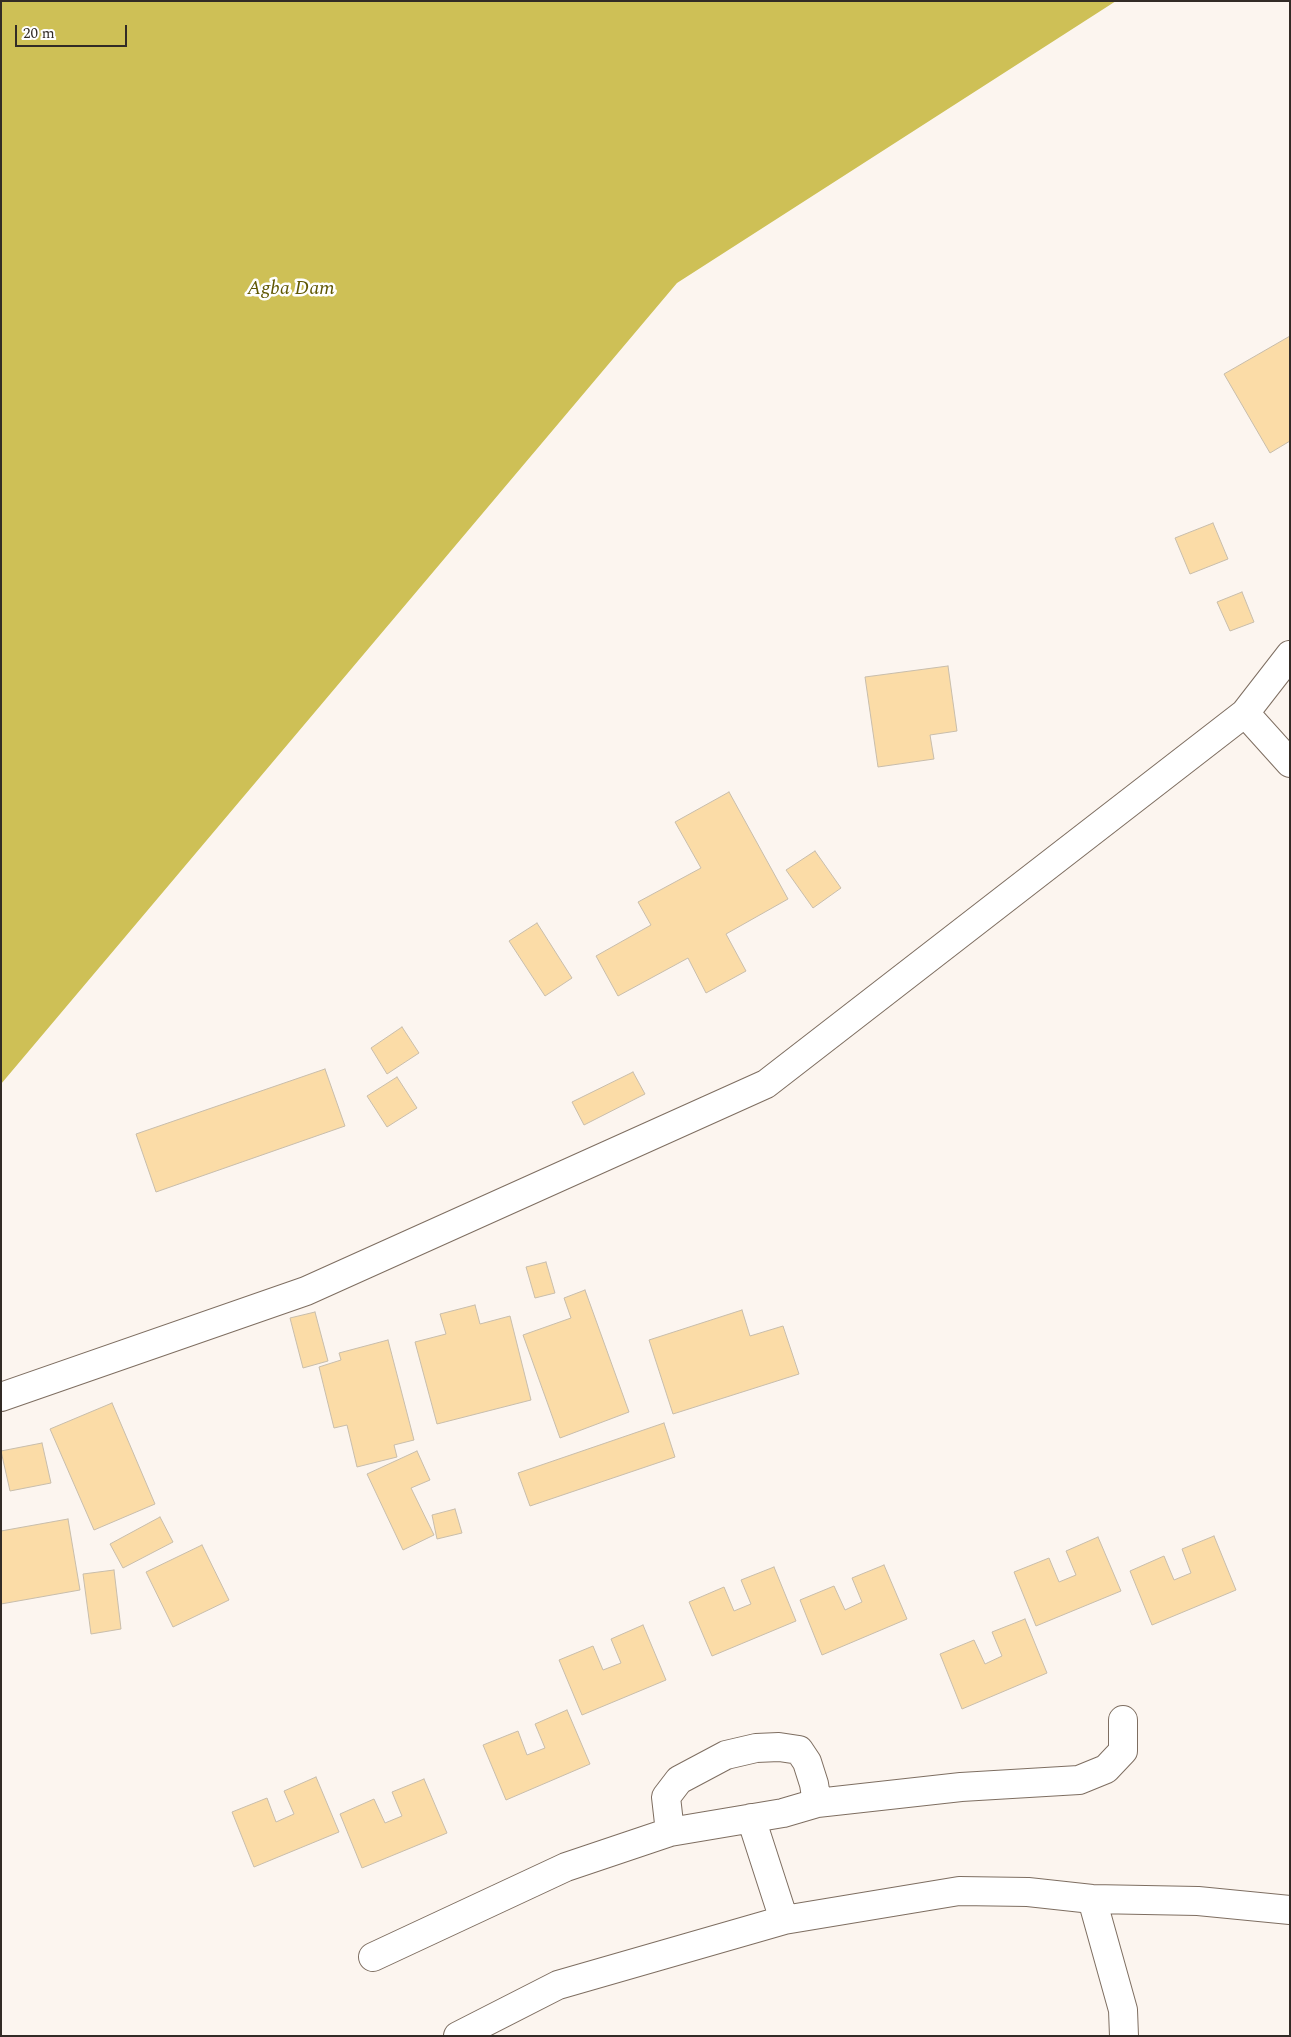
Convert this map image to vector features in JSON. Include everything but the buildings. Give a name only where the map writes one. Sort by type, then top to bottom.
[{"type":"street","points":[[1,1397],[306,1291],[766,1084],[1245,713],[1290,655]]},
{"type":"street","points":[[1245,713],[1290,763]]},
{"type":"street","points":[[373,1957],[566,1867],[670,1832],[817,1804],[961,1787],[1079,1780],[1106,1770],[1123,1751],[1123,1720]]},
{"type":"street","points":[[670,1832],[666,1796],[679,1780],[726,1755],[756,1748],[779,1747],[799,1750],[807,1762],[814,1784],[817,1804]]},
{"type":"street","points":[[751,1818],[784,1920]]},
{"type":"street","points":[[458,2036],[558,1985],[784,1920],[959,1891],[1028,1892],[1092,1899],[1198,1901],[1290,1910]]},
{"type":"street","points":[[1092,1899],[1123,2010],[1124,2036]]},
{"type":"water","name":"Agba Dam","points":[[1,1],[1116,1],[677,283],[1,1084]]}]
